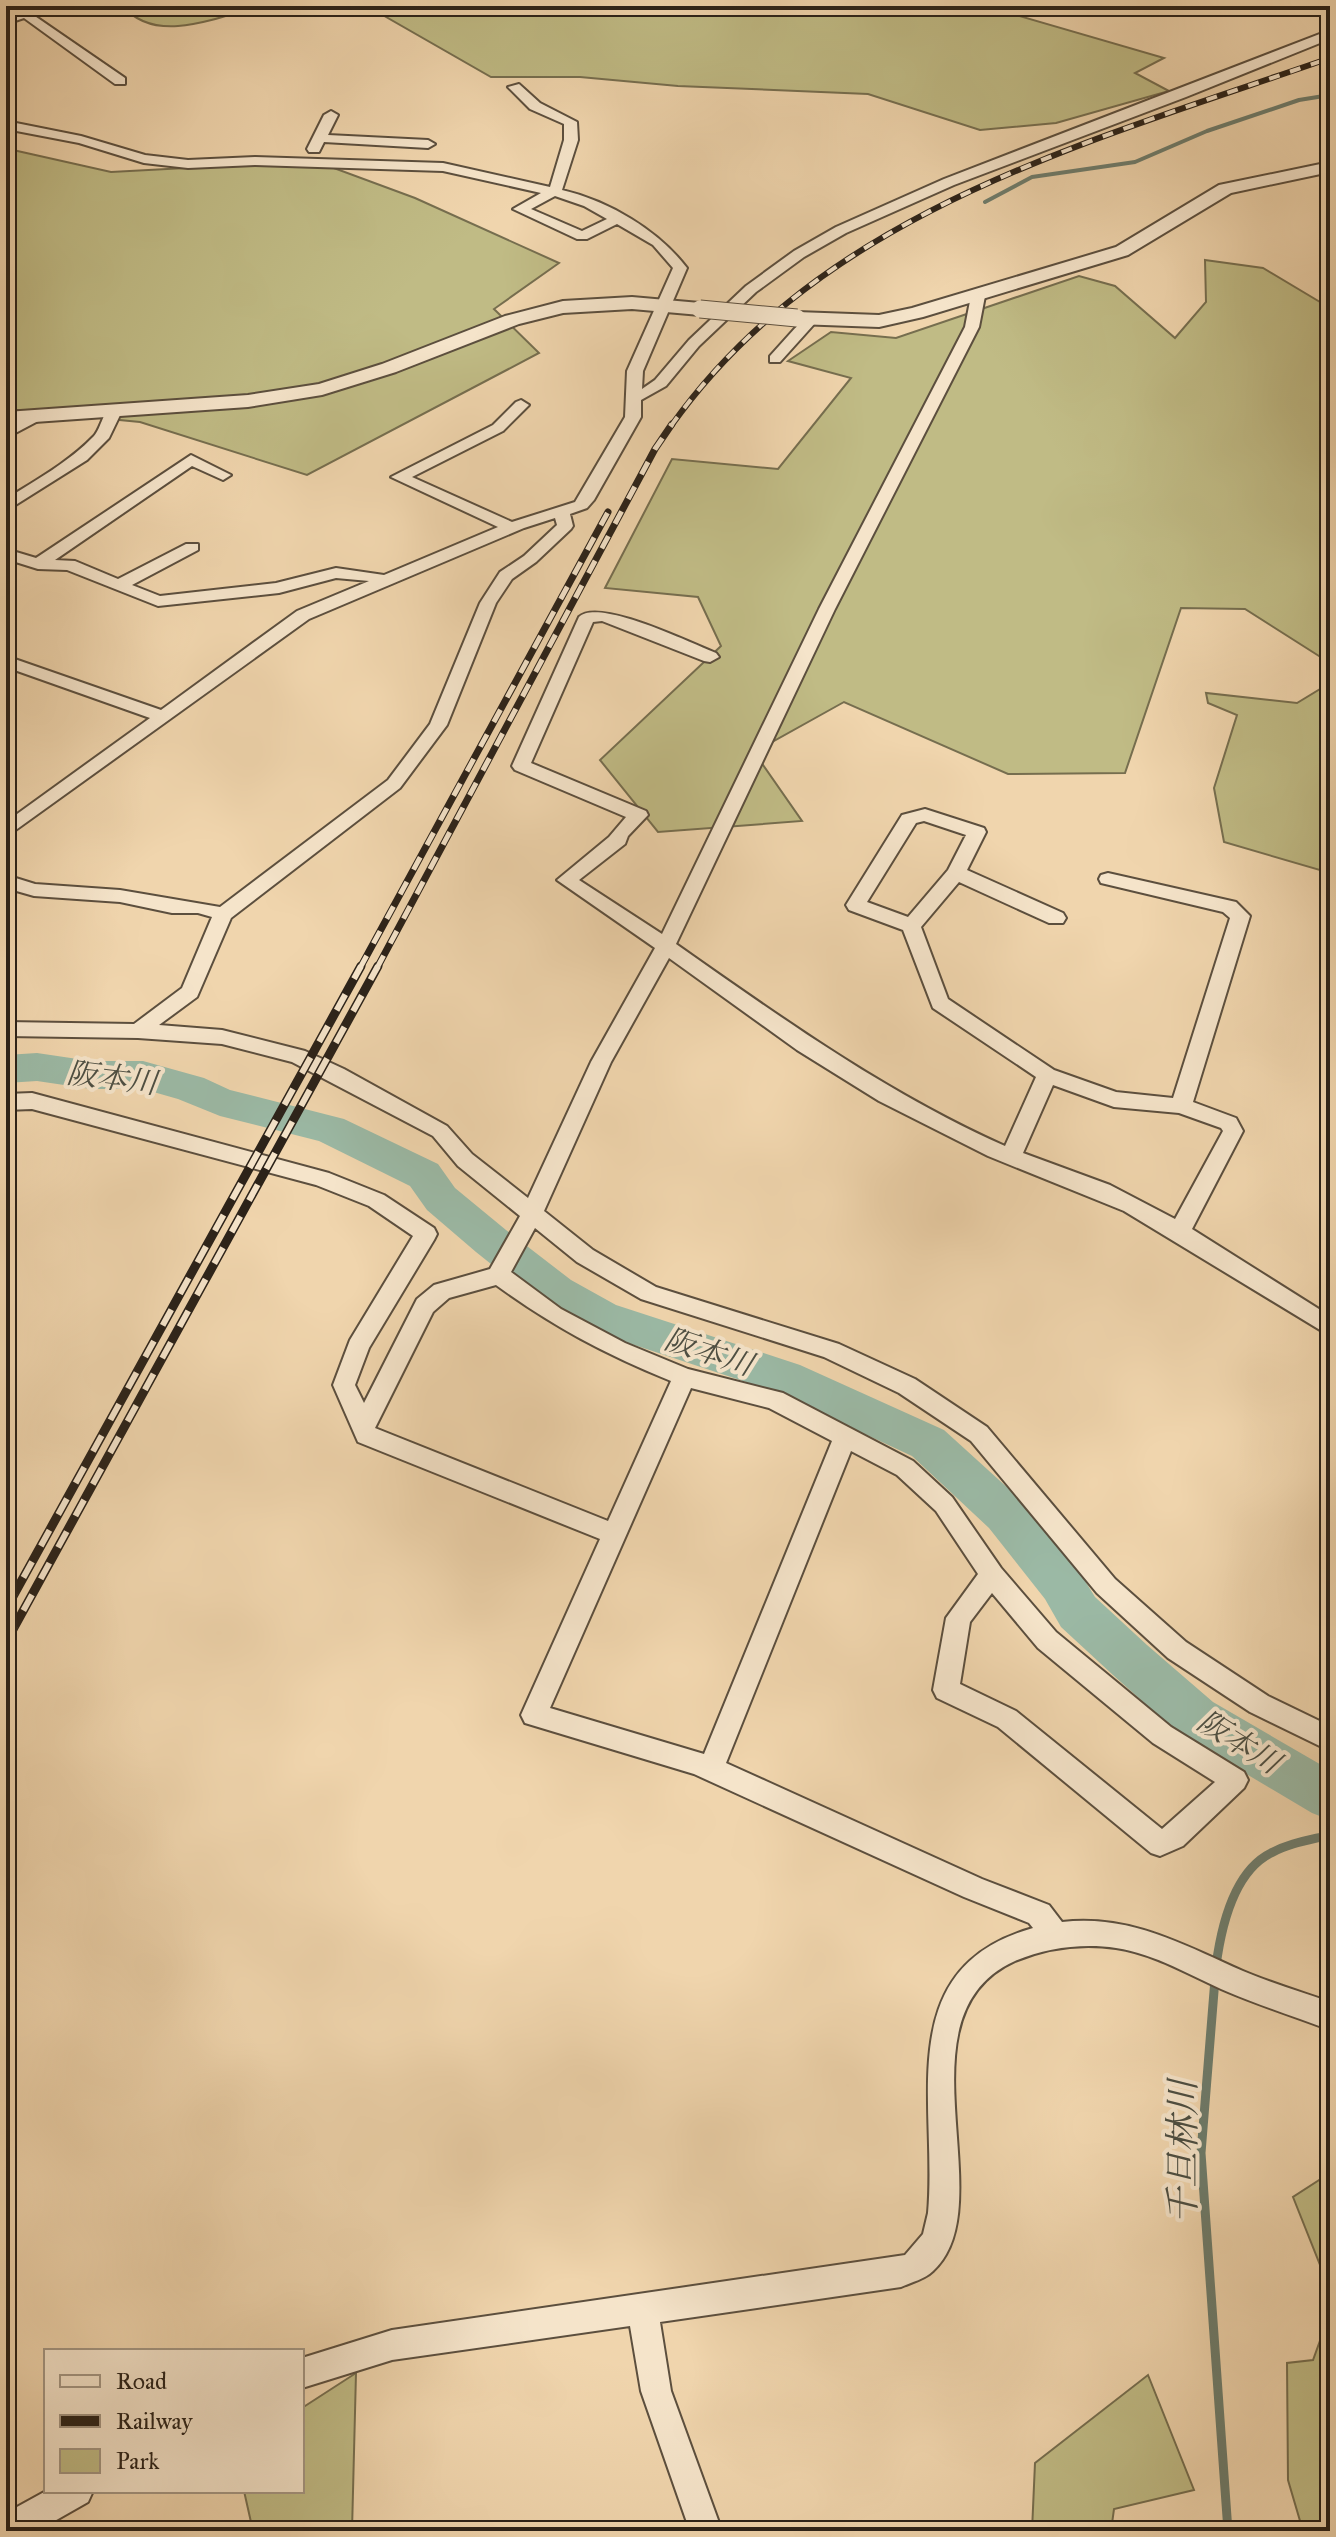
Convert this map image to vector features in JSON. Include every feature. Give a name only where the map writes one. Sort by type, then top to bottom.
[{"type":"street","points":[[11,6],[120,81]]},
{"type":"street","points":[[6,20],[26,14]]},
{"type":"street","points":[[633,398],[658,388],[692,345],[795,256],[838,232],[903,199],[1203,86],[1330,34]]},
{"type":"street","points":[[514,87],[535,106],[570,122],[571,140],[555,191],[520,209],[582,236],[619,218]]},
{"type":"street","points":[[307,163],[331,115]]},
{"type":"street","points":[[6,125],[81,140],[144,159],[188,164],[443,167],[572,196],[619,218],[658,242],[680,268],[635,371],[633,417],[581,505],[511,527],[291,622],[6,831]]},
{"type":"street","points":[[319,138],[428,144]]},
{"type":"street","points":[[6,418],[248,401],[322,389],[549,310],[606,303],[879,321],[978,296],[1132,247],[1225,189],[1330,167]]},
{"type":"street","points":[[362,1425],[374,1410],[418,1320],[433,1297],[461,1284],[489,1281],[498,1275],[532,1213],[601,1062],[666,945],[827,609],[972,327],[978,296]]},
{"type":"street","points":[[775,359],[804,318]]},
{"type":"street","points":[[511,527],[399,477],[498,428],[521,405]]},
{"type":"street","points":[[6,506],[81,457],[104,435],[114,411]]},
{"type":"street","points":[[6,433],[35,417]]},
{"type":"street","points":[[38,564],[191,460],[223,475]]},
{"type":"street","points":[[138,1031],[190,992],[223,914],[394,784],[438,725],[488,603],[506,576],[530,559],[565,526],[562,513]]},
{"type":"street","points":[[119,585],[192,547]]},
{"type":"street","points":[[6,554],[38,564],[69,565],[158,601],[279,588],[307,578],[336,573],[384,580]]},
{"type":"street","points":[[710,657],[604,616],[587,617],[521,766],[639,815],[619,834],[618,840],[566,880],[666,945],[842,1070],[889,1098],[1011,1157],[1099,1190],[1179,1232],[1330,1327]]},
{"type":"street","points":[[6,661],[161,716]]},
{"type":"street","points":[[911,926],[956,873],[977,832],[925,815],[909,819],[856,905],[911,926],[940,1003],[1047,1075],[1114,1099],[1181,1106],[1229,1123],[1233,1131],[1179,1232]]},
{"type":"street","points":[[956,873],[1056,918]]},
{"type":"street","points":[[1108,879],[1229,907],[1240,916],[1181,1106]]},
{"type":"street","points":[[6,881],[34,890],[120,896],[172,907],[198,907],[223,914]]},
{"type":"street","points":[[6,1029],[138,1031],[222,1037],[298,1056],[337,1074],[440,1131],[465,1160],[585,1256],[649,1293],[831,1350],[907,1386],[979,1434],[1106,1586],[1177,1650],[1259,1704],[1330,1739]]},
{"type":"street","points":[[1011,1157],[1047,1075]]},
{"type":"street","points":[[6,1102],[32,1101],[203,1148],[311,1173],[363,1194],[410,1220],[426,1234],[358,1346],[344,1385],[366,1435],[614,1534]]},
{"type":"street","points":[[498,1275],[580,1331],[684,1377],[775,1400],[905,1468],[944,1504],[992,1575],[1047,1640],[1162,1735],[1235,1780],[1174,1837],[1160,1844],[1007,1719],[946,1690],[958,1618],[992,1575]]},
{"type":"street","points":[[684,1377],[534,1715],[710,1770],[1039,1914],[1056,1935]]},
{"type":"street","points":[[710,1770],[845,1437]]},
{"type":"street","points":[[304,2372],[392,2345],[901,2272],[922,2261],[939,2236],[944,2200],[944,2127],[938,2087],[944,2029],[956,1996],[969,1975],[1010,1947],[1056,1935],[1102,1932],[1129,1937],[1166,1949],[1242,1984],[1330,2016]]},
{"type":"street","points":[[643,2310],[656,2391],[706,2531]]},
{"type":"street","points":[[6,2531],[73,2493]]},
{"type":"green space","points":[[123,6],[257,6],[205,22],[169,26],[136,18]]},
{"type":"green space","points":[[367,6],[985,6],[1164,58],[1135,73],[1169,91],[1056,123],[980,130],[868,94],[678,86],[580,77],[491,77]]},
{"type":"green space","points":[[13,150],[111,172],[315,161],[415,198],[559,263],[494,309],[539,353],[307,475],[140,422],[6,409],[6,153]]},
{"type":"green space","points":[[1205,260],[1263,268],[1330,308],[1330,663],[1245,609],[1181,608],[1125,773],[1008,774],[844,702],[754,752],[802,821],[658,832],[600,760],[721,646],[698,597],[605,588],[672,459],[778,469],[851,378],[788,361],[831,332],[896,338],[1079,276],[1115,286],[1175,338],[1206,302]]},
{"type":"green space","points":[[1330,683],[1330,873],[1224,842],[1214,788],[1237,715],[1208,703],[1206,693],[1297,703]]},
{"type":"green space","points":[[1330,2173],[1330,2290],[1293,2197]]},
{"type":"green space","points":[[1330,2313],[1330,2531],[1303,2531],[1288,2480],[1287,2363],[1313,2360]]},
{"type":"green space","points":[[356,2373],[352,2531],[253,2531],[244,2493],[304,2493],[304,2407]]},
{"type":"green space","points":[[1148,2375],[1194,2490],[1114,2509],[1111,2531],[1032,2531],[1035,2463]]},
{"type":"waterway","points":[[1313,6],[1327,6]]},
{"type":"waterway","points":[[985,202],[1032,177],[1135,162],[1207,131],[1299,100],[1330,95]]},
{"type":"waterway","name":"阪本川","points":[[6,1069],[37,1067],[91,1075],[143,1075],[190,1088],[220,1102],[330,1129],[424,1175],[441,1199],[491,1241],[556,1292],[601,1317],[785,1377],[928,1443],[1005,1514],[1062,1585],[1078,1612],[1130,1660],[1196,1718],[1330,1797]]},
{"type":"waterway","name":"千旦林川","points":[[1216,1966],[1231,1902],[1247,1873],[1271,1853],[1330,1835]]},
{"type":"waterway","name":"千旦林川","points":[[1215,1979],[1201,2153],[1228,2531]]},
{"type":"railway","points":[[671,426],[733,352],[805,289],[884,237],[969,192],[1057,154],[1330,58]]},
{"type":"railway","points":[[377,968],[655,449],[672,424]]},
{"type":"railway","points":[[360,968],[608,512]]},
{"type":"railway","points":[[6,1609],[361,966]]},
{"type":"railway","points":[[6,1642],[378,966]]}]
